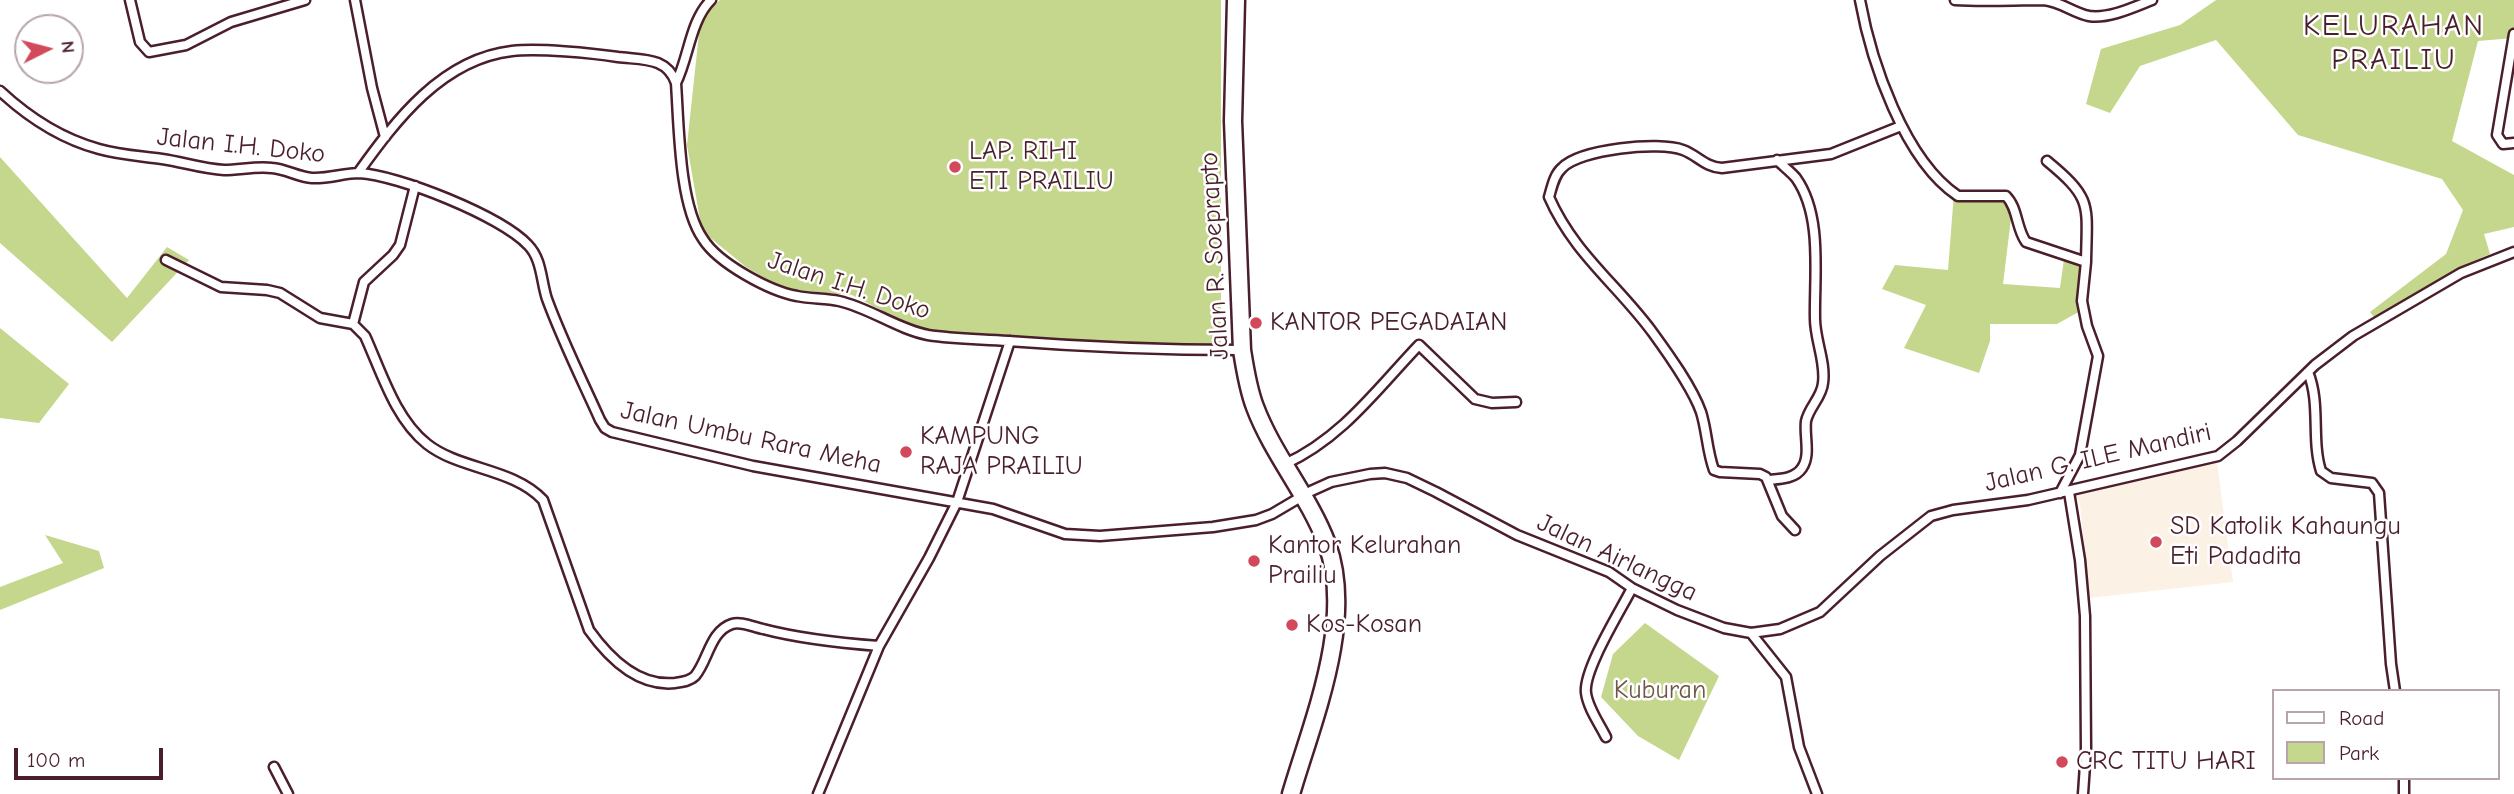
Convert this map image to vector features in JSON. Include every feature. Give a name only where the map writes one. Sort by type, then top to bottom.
[{"type":"highway","name":"Jalan R. Soeprapto","points":[[1236,0],[1233,121],[1242,350],[1247,382],[1255,408],[1304,496],[1327,544],[1334,565],[1337,603],[1329,658],[1291,794]]},
{"type":"street","points":[[130,0],[140,42],[142,47],[149,51],[186,45],[231,22],[305,0]]},
{"type":"street","points":[[355,0],[372,88],[385,137]]},
{"type":"street","points":[[676,83],[686,61],[698,19],[711,0]]},
{"type":"street","points":[[1860,0],[1876,67],[1902,126],[1929,166],[1952,192],[1963,197],[2006,196],[2012,202],[2026,242],[2085,262]]},
{"type":"street","points":[[1955,0],[2050,1],[2089,16],[2099,16],[2152,0]]},
{"type":"street","points":[[2514,34],[2497,135],[2503,144],[2514,143]]},
{"type":"street","name":"Jalan I.H. Doko","points":[[0,91],[40,122],[76,141],[99,149],[226,170],[278,168],[298,177],[331,178],[358,173],[398,118],[426,92],[475,60],[513,51],[614,56],[658,63],[667,66],[676,83],[682,160],[690,208],[704,242],[745,274],[782,293],[849,304],[929,335],[1105,348],[1242,350]]},
{"type":"street","points":[[1795,530],[1783,516],[1768,480],[1760,474],[1714,470],[1701,413],[1681,377],[1653,333],[1560,223],[1549,197],[1554,180],[1562,167],[1585,156],[1654,146],[1672,147],[1684,150],[1713,167],[1831,153],[1902,126]]},
{"type":"street","points":[[1768,480],[1794,475],[1804,465],[1807,458],[1808,414],[1821,391],[1824,378],[1815,319],[1816,249],[1810,213],[1804,192],[1795,176],[1777,160]]},
{"type":"street","points":[[2047,161],[2077,188],[2085,202],[2087,219],[2082,301],[2087,326],[2098,356],[2080,455],[2064,492],[2080,560],[2085,617],[2086,729],[2083,794]]},
{"type":"street","name":"Jalan Umbu Rara Meha","points":[[358,173],[415,186],[454,201],[494,222],[528,245],[537,258],[547,298],[565,343],[600,420],[608,431],[753,466],[993,509],[1065,534],[1100,536],[1213,527],[1256,520],[1304,496]]},
{"type":"street","points":[[353,324],[364,282],[393,256],[400,245],[415,186]]},
{"type":"street","name":"Jalan G. ILE Mandiri","points":[[1751,633],[1780,629],[1820,612],[1880,556],[1931,516],[1954,509],[2003,504],[2064,492],[2218,456],[2308,372],[2353,336],[2461,273],[2514,252]]},
{"type":"street","points":[[166,260],[222,287],[280,293],[320,318],[353,324],[365,335],[402,415],[427,444],[529,488],[543,500],[589,630],[597,642],[633,675],[659,683],[687,681],[695,675],[722,630],[736,624],[796,637],[879,646]]},
{"type":"street","points":[[818,794],[879,646],[957,502],[1010,341]]},
{"type":"street","points":[[1285,464],[1308,453],[1343,428],[1419,345],[1475,399],[1492,403],[1516,402]]},
{"type":"street","points":[[2308,372],[2316,399],[2321,471],[2331,478],[2372,483],[2379,493],[2390,664],[2395,689]]},
{"type":"street","name":"Jalan Airlangga","points":[[1304,496],[1321,486],[1357,476],[1385,473],[1407,478],[1517,535],[1609,572],[1632,588],[1710,624],[1751,633]]},
{"type":"street","points":[[1606,737],[1589,705],[1586,687],[1594,662],[1632,588]]},
{"type":"street","points":[[1751,633],[1786,677],[1798,747],[1817,794]]},
{"type":"street","points":[[274,767],[288,794]]},
{"type":"shaded area","name":"SD Katolik Kahaungu Eti Padadita","points":[[2216,455],[2233,582],[2089,598],[2080,503],[2068,486],[2117,473]]},
{"type":"green space","name":"LAP. RIHI ETI PRAILIU","points":[[720,0],[1221,0],[1221,344],[961,334],[913,327],[852,295],[786,291],[746,267],[702,231],[687,145],[700,24]]},
{"type":"green space","points":[[2216,0],[2514,0],[2514,38],[2478,41],[2452,141],[2514,175],[2514,227],[2484,234],[2490,254],[2467,264],[2378,322],[2370,312],[2446,254],[2463,210],[2442,179],[2298,135],[2216,40],[2140,66],[2110,113],[2086,104],[2101,49],[2180,25]]},
{"type":"green space","points":[[0,157],[127,298],[167,247],[189,260],[112,342],[0,243]]},
{"type":"green space","points":[[1954,193],[2004,193],[2013,202],[2003,284],[2060,288],[2064,259],[2080,266],[2080,299],[2084,309],[2057,324],[1990,324],[1990,341],[1979,373],[1904,348],[1926,305],[1882,289],[1895,265],[1948,270]]},
{"type":"green space","points":[[0,328],[69,384],[39,423],[0,418]]},
{"type":"green space","points":[[45,535],[99,551],[104,568],[0,610],[0,587],[63,563]]},
{"type":"green space","name":"Kuburan","points":[[1645,623],[1719,676],[1679,760],[1638,736],[1601,697],[1613,654]]},
{"type":"place","name":"LAP. RIHI ETI PRAILIU","points":[[955,167]]},
{"type":"place","name":"KANTOR PEGADAIAN","points":[[1256,323]]},
{"type":"place","name":"KAMPUNG RAJA PRAILIU","points":[[906,452]]},
{"type":"place","name":"SD Katolik Kahaungu Eti Padadita","points":[[2156,542]]},
{"type":"place","name":"Kantor Kelurahan Prailiu","points":[[1254,561]]},
{"type":"place","name":"Kos-Kosan","points":[[1292,625]]},
{"type":"place","name":"CRC TITU HARI","points":[[2062,762]]},
{"type":"district","name":"KELURAHAN PRAILIU","points":[[2394,44]]}]
